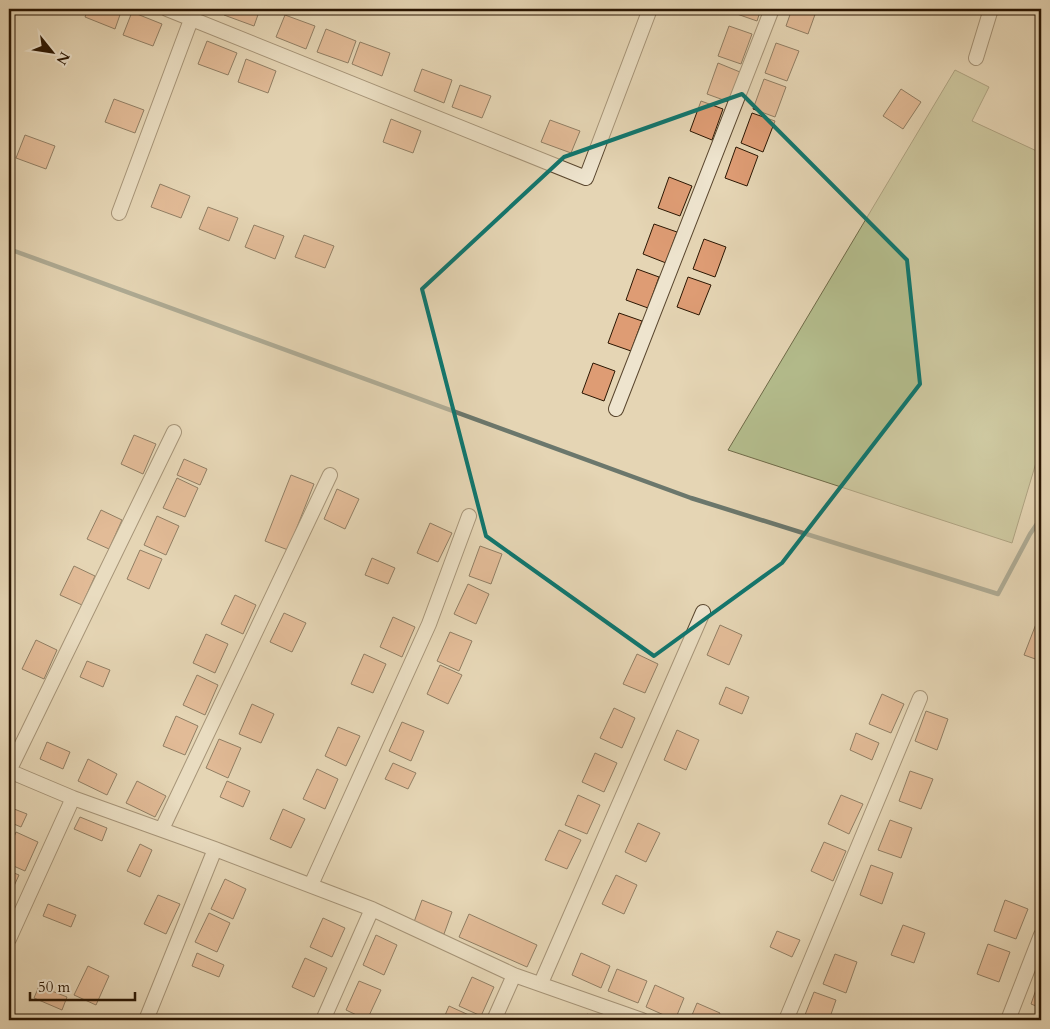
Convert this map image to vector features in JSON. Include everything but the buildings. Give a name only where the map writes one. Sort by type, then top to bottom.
[{"type":"street","points":[[167,9],[193,14],[586,178],[650,9]]},
{"type":"street","points":[[616,410],[772,9]]},
{"type":"street","points":[[976,58],[991,9]]},
{"type":"street","points":[[119,213],[193,14]]},
{"type":"street","points":[[174,432],[9,771],[73,798],[162,829],[372,909],[514,975],[642,1020]]},
{"type":"street","points":[[162,829],[330,475]]},
{"type":"street","points":[[310,886],[430,624],[469,516]]},
{"type":"street","points":[[541,984],[702,612]]},
{"type":"street","points":[[786,1020],[920,698]]},
{"type":"street","points":[[9,939],[73,798]]},
{"type":"street","points":[[146,1020],[215,849]]},
{"type":"street","points":[[323,1020],[372,909]]},
{"type":"street","points":[[1008,1020],[1041,935]]},
{"type":"street","points":[[494,1020],[514,975]]},
{"type":"highlighted area","points":[[742,94],[907,260],[920,384],[782,563],[654,656],[486,536],[422,289],[564,157]]},
{"type":"green space","points":[[955,70],[989,87],[972,121],[1041,153],[1041,446],[1012,543],[728,450]]},
{"type":"waterway","points":[[9,249],[691,498],[998,594],[1030,534],[1041,518]]}]
